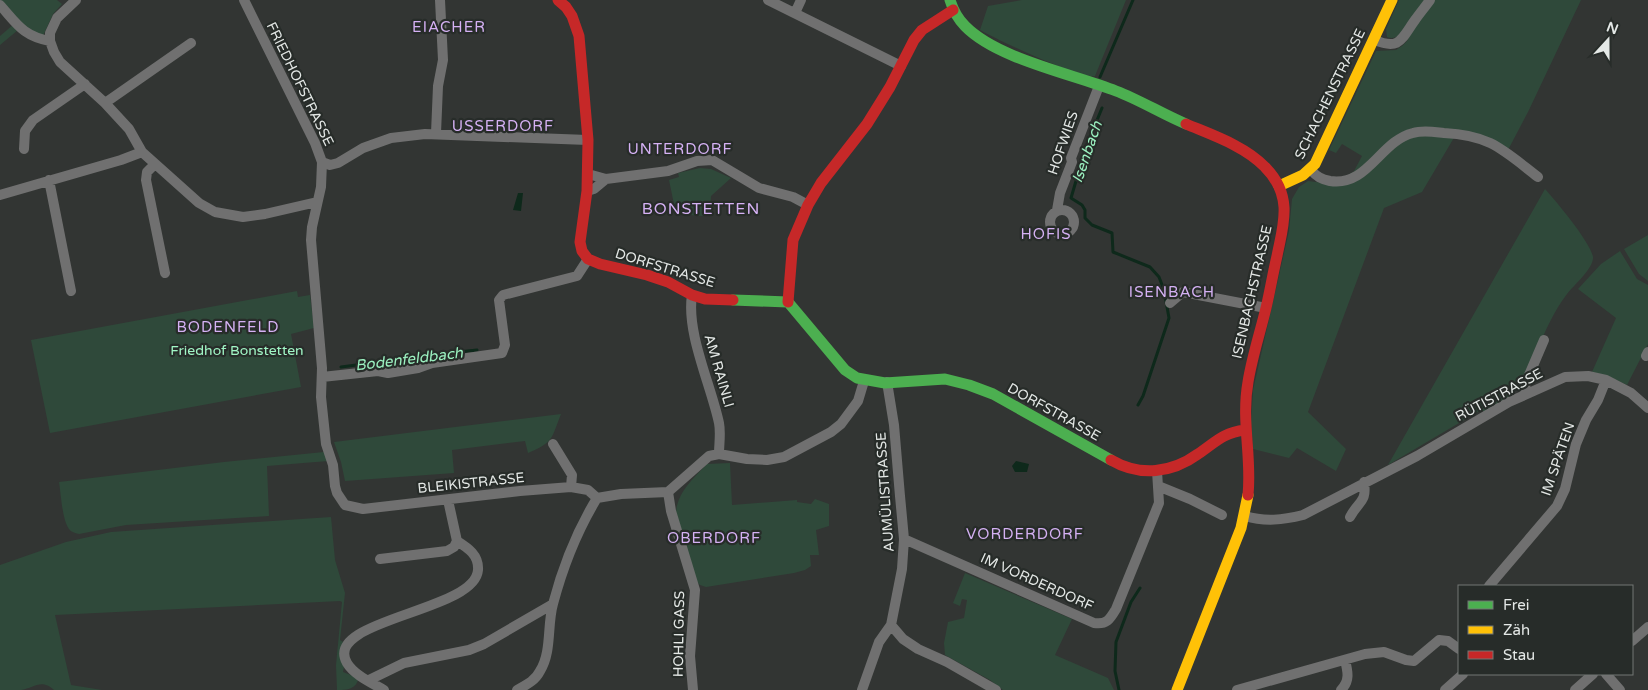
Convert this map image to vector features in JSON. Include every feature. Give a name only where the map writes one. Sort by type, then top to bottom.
[{"type":"street","points":[[76,0],[57,18],[50,33],[50,41],[60,62],[105,103],[129,129],[142,152],[199,203],[215,212],[243,216],[257,215],[317,202]]},
{"type":"street","name":"FRIEDHOFSTRASSE","points":[[244,0],[315,143],[322,162],[322,187],[317,202],[311,240],[322,377],[321,397],[326,444],[333,465],[337,493],[345,505]]},
{"type":"street","points":[[436,133],[438,86],[443,60],[440,0]]},
{"type":"street","points":[[322,377],[378,371],[388,373],[418,368],[432,363],[502,353],[505,345],[500,300],[503,296],[577,276],[588,259],[582,251],[580,242],[587,190],[588,140],[579,36],[575,20],[570,11],[558,0]]},
{"type":"street","points":[[768,0],[901,66]]},
{"type":"street","points":[[795,13],[801,0]]},
{"type":"street","name":"SCHACHENSTRASSE","points":[[1279,186],[1311,170],[1319,157],[1392,0]]},
{"type":"street","points":[[1375,40],[1386,44],[1396,44],[1405,37],[1414,21],[1430,0]]},
{"type":"street","points":[[0,5],[23,31],[33,38],[50,41]]},
{"type":"street","points":[[788,302],[790,262],[794,240],[808,205],[822,183],[867,124],[890,87],[914,40],[922,30],[951,5]]},
{"type":"street","name":"ISENBACHSTRASSE","points":[[951,5],[962,22],[972,32],[992,44],[1081,80],[1130,97],[1153,110],[1240,148],[1258,159],[1269,169],[1279,186],[1284,202],[1283,222],[1266,308],[1248,378],[1245,430],[1250,478],[1245,516],[1177,690]]},
{"type":"street","points":[[105,103],[191,43]]},
{"type":"street","points":[[24,149],[25,131],[33,120],[85,84]]},
{"type":"street","name":"HOFWIES","points":[[1057,210],[1060,193],[1072,162],[1070,158],[1099,86]]},
{"type":"street","points":[[1311,170],[1323,180],[1336,182],[1347,180],[1359,175],[1402,137],[1426,132],[1462,134],[1492,143],[1538,177]]},
{"type":"street","points":[[322,162],[330,165],[338,164],[362,148],[391,138],[436,133],[588,140]]},
{"type":"street","points":[[0,195],[121,160],[142,152]]},
{"type":"street","points":[[588,174],[606,179],[668,171],[698,160],[712,160],[759,188],[793,198],[808,205]]},
{"type":"street","points":[[155,164],[147,172],[146,180],[165,272]]},
{"type":"street","points":[[587,190],[594,189],[606,179]]},
{"type":"street","points":[[49,180],[71,290]]},
{"type":"street","name":"DORFSTRASSE","points":[[588,259],[668,282],[692,296],[705,299],[788,302],[845,370],[854,377],[864,381],[887,382],[946,379],[976,386],[1118,465],[1133,470],[1157,471],[1186,462],[1221,435],[1228,432],[1245,430]]},
{"type":"street","points":[[1170,303],[1183,292],[1266,308]]},
{"type":"street","name":"AM RAINLI","points":[[692,296],[690,310],[692,328],[720,426],[719,454]]},
{"type":"street","points":[[1524,395],[1526,382],[1544,340]]},
{"type":"street","name":"RÜTISTRASSE","points":[[1245,516],[1270,520],[1287,519],[1303,515],[1343,496],[1364,482],[1416,456],[1509,402],[1565,377],[1588,376],[1606,380],[1631,393],[1648,408]]},
{"type":"street","name":"IM SPÄTEN","points":[[1490,585],[1557,506],[1565,489],[1576,444],[1606,380]]},
{"type":"street","points":[[517,690],[530,683],[536,677],[545,662],[553,604],[577,533],[597,498],[621,494],[668,492],[709,456],[719,454],[767,460],[784,457],[841,424],[858,401],[864,381]]},
{"type":"street","name":"AUMÜLISTRASSE","points":[[887,382],[894,425],[904,539],[902,569],[891,625]]},
{"type":"street","points":[[554,444],[572,475],[571,487]]},
{"type":"street","points":[[1157,471],[1158,486],[1222,515]]},
{"type":"street","points":[[1350,517],[1366,494],[1364,482]]},
{"type":"street","name":"IM VORDERDORF","points":[[904,539],[1100,624],[1110,620],[1116,609],[1159,503],[1158,486]]},
{"type":"street","name":"BLEIKISTRASSE","points":[[345,505],[363,509],[571,487],[588,490],[597,498]]},
{"type":"street","name":"HOHLI GASS","points":[[668,492],[695,590],[690,656],[693,690]]},
{"type":"street","points":[[380,559],[447,550],[454,546],[457,541],[448,500]]},
{"type":"street","points":[[384,690],[352,669],[347,663],[345,652],[348,642],[375,625],[458,594],[473,582],[478,572],[477,558],[469,548],[457,541]]},
{"type":"street","points":[[368,680],[404,663],[469,650],[484,644],[553,604]]},
{"type":"street","points":[[862,690],[879,642],[891,625],[903,639],[918,650],[947,662],[996,690]]},
{"type":"street","points":[[1633,640],[1648,627]]},
{"type":"street","points":[[1237,690],[1365,654],[1384,652],[1414,661],[1439,640],[1448,641],[1458,648]]},
{"type":"street","points":[[1341,690],[1349,677],[1345,660]]},
{"type":"street","points":[[1445,690],[1461,675]]},
{"type":"street","points":[[1575,690],[1592,675]]},
{"type":"street","points":[[1607,675],[1620,690]]},
{"type":"green space","points":[[0,0],[57,0],[62,4],[53,14],[43,36],[25,29]]},
{"type":"green space","points":[[1022,0],[1126,0],[1095,76],[1087,76],[1057,66],[980,30],[988,6]]},
{"type":"green space","points":[[1399,0],[1427,0],[1404,31],[1393,38],[1387,37],[1386,29]]},
{"type":"green space","points":[[1435,0],[1581,0],[1508,150],[1495,141],[1410,131],[1362,170],[1353,173],[1362,156],[1342,144],[1336,153],[1329,150],[1376,51],[1396,50],[1402,46],[1407,41],[1417,22]]},
{"type":"green space","points":[[14,24],[18,30],[0,45],[0,36]]},
{"type":"green space","points":[[1425,135],[1455,136],[1422,192],[1384,208],[1308,412],[1346,449],[1336,471],[1297,448],[1289,458],[1253,449],[1251,422],[1253,390],[1289,231],[1292,199],[1299,187],[1308,181],[1332,184],[1410,137]]},
{"type":"green space","points":[[700,168],[711,169],[731,178],[711,196],[710,212],[703,216],[676,214],[669,180],[679,177],[678,173]]},
{"type":"green space","points":[[1545,189],[1586,242],[1593,257],[1590,266],[1558,307],[1526,375],[1514,392],[1498,404],[1484,412],[1481,410],[1388,465]]},
{"type":"green space","points":[[1648,235],[1648,281],[1639,274],[1624,249]]},
{"type":"green space","points":[[1620,251],[1637,279],[1648,285],[1648,344],[1627,385],[1605,375],[1592,372],[1616,318],[1578,289],[1601,264]]},
{"type":"green space","name":"Friedhof Bonstetten","points":[[297,291],[298,297],[310,295],[314,328],[291,334],[301,387],[50,433],[31,340]]},
{"type":"green space","points":[[561,414],[550,439],[543,446],[528,453],[525,441],[452,450],[454,473],[345,481],[334,442]]},
{"type":"green space","points":[[324,452],[328,461],[267,466],[269,516],[126,525],[79,534],[70,530],[65,519],[59,482]]},
{"type":"green space","points":[[730,463],[732,505],[797,500],[797,502],[811,504],[815,499],[829,504],[829,526],[816,530],[819,555],[810,555],[811,566],[794,573],[706,587],[696,581],[676,512],[677,504],[687,485],[707,464]]},
{"type":"green space","points":[[331,517],[335,560],[345,593],[340,640],[343,642],[341,655],[344,667],[343,672],[356,677],[358,680],[352,688],[337,690],[336,665],[342,602],[340,601],[55,615],[71,685],[102,690],[54,690],[49,686],[41,684],[21,690],[0,690],[0,565],[66,542],[111,532]]},
{"type":"green space","points":[[965,573],[1072,619],[1055,655],[1108,678],[1114,690],[1003,690],[990,680],[945,655],[944,643],[948,622],[964,618],[967,600],[962,599],[960,606],[953,603]]},
{"type":"shaded area","points":[[518,193],[523,193],[521,211],[513,210]]},
{"type":"shaded area","points":[[1016,461],[1029,464],[1027,472],[1015,472],[1012,466]]},
{"type":"waterway","points":[[1100,77],[1133,0]]},
{"type":"waterway","name":"Isenbach","points":[[1102,108],[1086,147],[1071,198],[1082,205],[1085,210],[1085,218],[1092,225],[1112,233],[1113,252],[1150,267],[1159,277],[1164,290],[1169,318],[1143,396],[1138,405]]},
{"type":"waterway","name":"Bodenfeldbach","points":[[341,367],[372,363],[391,363],[421,356],[477,350]]},
{"type":"waterway","name":"Isenbach","points":[[1119,690],[1115,671],[1116,642],[1131,602],[1140,588]]},
{"type":"traffic: fast","points":[[950,0],[956,14],[965,26],[979,38],[996,48],[1036,65],[1116,91],[1186,124]]},
{"type":"traffic: fast","points":[[733,300],[788,302],[845,370],[857,378],[885,383],[945,379],[969,385],[993,394],[1111,460]]},
{"type":"traffic: slow","points":[[1279,186],[1303,175],[1315,164],[1392,0]]},
{"type":"traffic: slow","points":[[1177,690],[1241,528],[1248,495]]},
{"type":"traffic: jam","points":[[558,0],[572,16],[579,36],[588,140],[587,191],[580,242],[582,251],[588,259],[600,264],[668,282],[692,295],[705,299],[733,300]]},
{"type":"traffic: jam","points":[[788,302],[793,240],[808,205],[821,183],[867,124],[890,87],[914,40],[922,30],[953,10]]},
{"type":"traffic: jam","points":[[1186,124],[1238,147],[1257,160],[1269,171],[1276,181],[1283,201],[1282,232],[1246,396],[1249,467],[1248,495]]},
{"type":"traffic: jam","points":[[1111,460],[1133,469],[1144,471],[1167,469],[1188,460],[1230,433],[1245,430]]},
{"type":"district","name":"EIACHER","points":[[449,27]]},
{"type":"district","name":"USSERDORF","points":[[503,126]]},
{"type":"district","name":"UNTERDORF","points":[[680,149]]},
{"type":"district","name":"BONSTETTEN","points":[[701,209]]},
{"type":"district","name":"HOFIS","points":[[1046,234]]},
{"type":"district","name":"ISENBACH","points":[[1172,292]]},
{"type":"district","name":"BODENFELD","points":[[228,327]]},
{"type":"district","name":"VORDERDORF","points":[[1025,534]]},
{"type":"district","name":"OBERDORF","points":[[714,538]]}]
